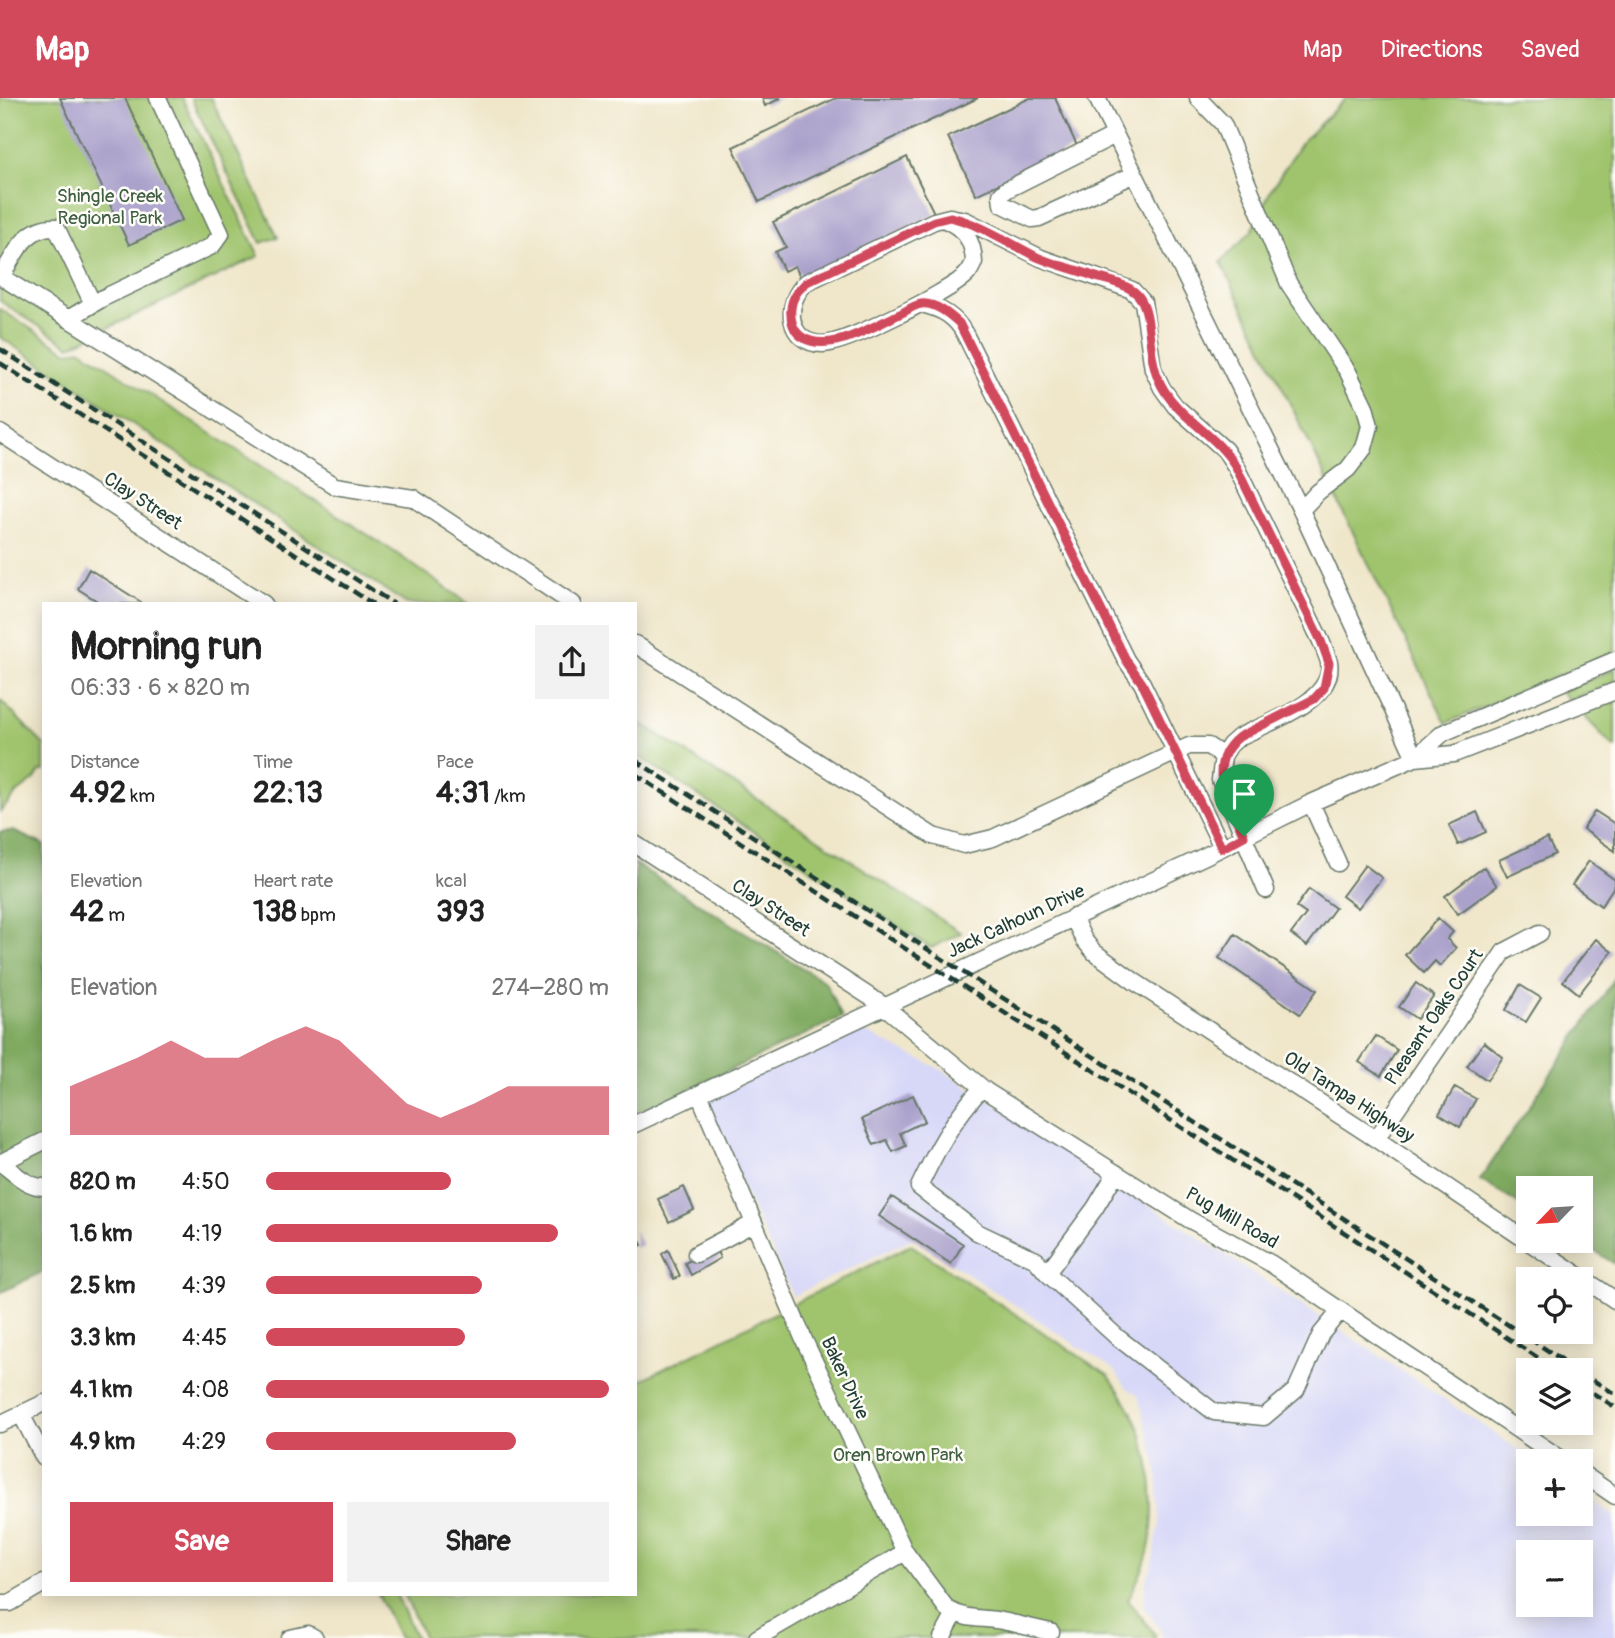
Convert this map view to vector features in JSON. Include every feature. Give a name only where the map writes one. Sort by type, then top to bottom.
[{"type":"street","points":[[68,319],[93,303],[212,246],[221,234],[158,98]]},
{"type":"street","points":[[1097,98],[1301,510],[1415,758]]},
{"type":"street","points":[[1198,98],[1223,124],[1289,284],[1348,372],[1365,407],[1370,426],[1364,448],[1348,469],[1318,492],[1301,510]]},
{"type":"street","points":[[1115,135],[1006,190],[1001,195],[1002,204],[1032,219],[1039,218],[1133,174]]},
{"type":"street","points":[[943,219],[956,224],[970,239],[974,262],[964,277],[922,304],[841,340],[824,344],[808,341],[797,333],[790,317],[792,302],[798,290],[807,282],[934,221],[950,217],[965,220],[1041,258],[1123,285],[1139,296],[1145,311],[1153,369],[1162,388],[1175,407],[1225,450],[1236,467],[1321,641],[1329,663],[1324,688],[1314,699],[1239,737],[1223,756],[1220,780],[1266,890]]},
{"type":"street","points":[[93,303],[56,227],[46,226],[30,233],[1,277],[335,486],[413,498],[570,602]]},
{"type":"street","points":[[922,304],[950,314],[959,323],[1126,660],[1142,683],[1222,848]]},
{"type":"street","name":"Clay Street","points":[[0,433],[261,602]]},
{"type":"street","points":[[637,645],[933,836],[964,845],[993,838],[1189,746],[1208,746],[1223,756]]},
{"type":"street","name":"Jack Calhoun Drive","points":[[1415,758],[1443,733],[1615,660]]},
{"type":"street","name":"Jack Calhoun Drive","points":[[637,1123],[1222,848],[1311,803],[1415,758],[1454,754],[1615,691]]},
{"type":"street","points":[[1311,803],[1338,863]]},
{"type":"street","name":"Clay Street","points":[[637,845],[884,1006]]},
{"type":"street","name":"Old Tampa Highway","points":[[1073,917],[1084,940],[1094,952],[1135,982],[1376,1139],[1615,1300]]},
{"type":"street","name":"Pleasant Oaks Court","points":[[1376,1139],[1504,952],[1540,933]]},
{"type":"street","name":"Pug Mill Road","points":[[884,1006],[982,1088],[1190,1220],[1270,1264],[1546,1449]]},
{"type":"street","points":[[982,1088],[942,1140],[919,1187],[977,1232],[1036,1260],[1046,1273],[1117,1337],[1214,1412],[1264,1417],[1296,1390],[1321,1334],[1340,1311]]},
{"type":"street","name":"Baker Drive","points":[[699,1094],[804,1340],[905,1552],[947,1609],[955,1614]]},
{"type":"street","points":[[42,1142],[0,1163],[24,1180],[42,1187]]},
{"type":"street","points":[[1046,1273],[1096,1208],[1116,1173]]},
{"type":"street","points":[[696,1254],[754,1223]]},
{"type":"street","points":[[0,1424],[42,1404]]},
{"type":"street","points":[[22,1414],[42,1454]]},
{"type":"street","points":[[1593,1481],[1615,1496]]},
{"type":"street","points":[[757,1638],[905,1552]]},
{"type":"street","points":[[0,1603],[10,1604],[42,1584]]},
{"type":"street","points":[[942,1638],[955,1614],[962,1618],[999,1620],[1051,1632]]},
{"type":"street","points":[[290,1638],[311,1636]]},
{"type":"shaded area","points":[[856,1028],[944,1071],[1517,1449],[1516,1526],[1593,1526],[1593,1501],[1615,1516],[1615,1638],[1162,1638],[1162,1632],[1143,1606],[1146,1580],[1151,1569],[1160,1522],[1157,1467],[1138,1396],[1126,1387],[1114,1370],[913,1238],[793,1296],[703,1101]]},
{"type":"green space","name":"Shingle Creek Regional Park","points":[[0,98],[182,98],[259,256],[70,346],[0,301]]},
{"type":"green space","points":[[191,98],[211,98],[278,237],[261,243]]},
{"type":"green space","points":[[1346,98],[1615,98],[1615,652],[1446,723],[1221,262],[1251,232],[1271,190],[1301,143]]},
{"type":"green space","points":[[0,309],[66,351],[80,349],[393,551],[466,602],[404,602],[0,337]]},
{"type":"green space","points":[[1615,669],[1615,683],[1569,700],[1561,692]]},
{"type":"green space","points":[[1615,699],[1615,748],[1581,713]]},
{"type":"green space","points":[[0,700],[42,743],[42,771],[0,812]]},
{"type":"green space","points":[[637,720],[961,933],[931,948],[637,755]]},
{"type":"green space","points":[[13,831],[42,844],[42,1272],[0,1293],[0,832]]},
{"type":"green space","points":[[637,865],[825,982],[842,1017],[637,1114]]},
{"type":"green space","points":[[1615,978],[1615,1264],[1593,1250],[1593,1176],[1516,1176],[1516,1202],[1480,1180]]},
{"type":"green space","name":"Oren Brown Park","points":[[911,1245],[1109,1376],[1123,1398],[1139,1429],[1146,1452],[1153,1504],[1151,1539],[1147,1555],[1128,1600],[1156,1636],[424,1638],[405,1596],[637,1596],[637,1382]]},
{"type":"green space","points":[[379,1596],[397,1596],[416,1638],[399,1638]]},
{"type":"building","points":[[60,98],[125,98],[182,220],[129,245]]},
{"type":"building","points":[[762,98],[781,98],[765,106]]},
{"type":"building","points":[[836,98],[978,98],[759,202],[733,147]]},
{"type":"building","points":[[1030,98],[1055,98],[1077,146],[976,195],[948,137]]},
{"type":"building","points":[[907,157],[935,215],[801,279],[795,266],[784,271],[775,252],[786,247],[773,222]]},
{"type":"building","points":[[89,569],[141,602],[99,602],[78,589]]},
{"type":"building","points":[[1595,811],[1615,824],[1615,851],[1583,829]]},
{"type":"building","points":[[1477,812],[1486,832],[1458,845],[1449,825]]},
{"type":"building","points":[[1547,838],[1555,854],[1507,877],[1499,860]]},
{"type":"building","points":[[1589,861],[1615,880],[1615,885],[1601,906],[1572,885]]},
{"type":"building","points":[[1365,865],[1382,878],[1358,908],[1342,896]]},
{"type":"building","points":[[1484,867],[1497,886],[1458,914],[1445,896]]},
{"type":"building","points":[[1309,889],[1335,908],[1307,946],[1291,934],[1306,914],[1296,907]]},
{"type":"building","points":[[1438,918],[1453,932],[1447,939],[1456,948],[1440,966],[1435,961],[1424,973],[1405,955]]},
{"type":"building","points":[[1235,934],[1317,990],[1300,1014],[1219,958]]},
{"type":"building","points":[[1596,939],[1612,952],[1579,994],[1563,981]]},
{"type":"building","points":[[1416,983],[1434,996],[1417,1019],[1399,1007]]},
{"type":"building","points":[[1520,985],[1541,998],[1526,1022],[1506,1010]]},
{"type":"building","points":[[1376,1036],[1397,1050],[1381,1076],[1359,1062]]},
{"type":"building","points":[[1484,1042],[1503,1057],[1487,1080],[1467,1066]]},
{"type":"building","points":[[1455,1087],[1476,1099],[1460,1127],[1439,1114]]},
{"type":"building","points":[[913,1095],[925,1121],[900,1133],[906,1146],[893,1152],[887,1140],[874,1145],[862,1119]]},
{"type":"building","points":[[684,1187],[694,1210],[669,1222],[658,1199]]},
{"type":"building","points":[[892,1197],[963,1244],[951,1264],[879,1216]]},
{"type":"building","points":[[715,1247],[720,1258],[691,1275],[685,1263]]},
{"type":"building","points":[[668,1250],[680,1276],[674,1279],[662,1254]]},
{"type":"railway","points":[[0,349],[391,602]]},
{"type":"railway","points":[[0,363],[370,602]]},
{"type":"railway","points":[[637,761],[1559,1358]]},
{"type":"railway","points":[[637,775],[1538,1358]]},
{"type":"railway","points":[[1593,1380],[1615,1394]]},
{"type":"railway","points":[[1593,1393],[1615,1407]]},
{"type":"route","points":[[950,217],[965,220],[1041,258],[1123,285],[1139,296],[1145,311],[1153,369],[1162,388],[1175,407],[1225,450],[1236,467],[1321,641],[1329,663],[1324,688],[1314,699],[1239,737],[1223,756],[1220,780],[1244,836],[1222,848],[1142,683],[1126,660],[959,323],[950,314],[922,304],[841,340],[824,344],[808,341],[797,333],[790,317],[792,302],[798,290],[807,282],[934,221],[950,217]]}]
